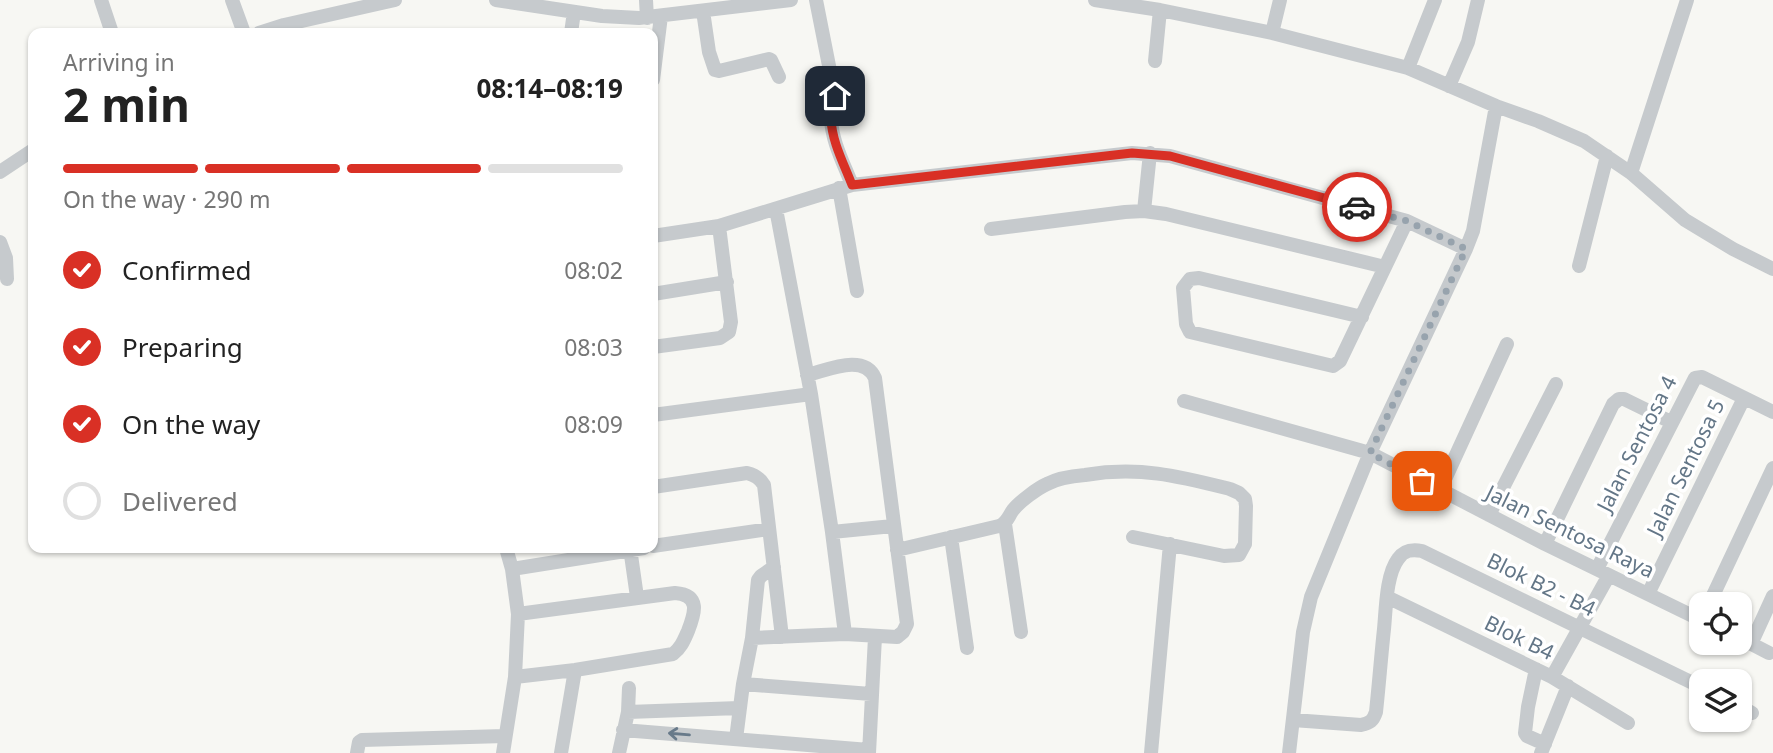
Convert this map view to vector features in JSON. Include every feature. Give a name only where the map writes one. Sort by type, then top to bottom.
[{"type":"street","points":[[101,0],[110,28]]},
{"type":"street","points":[[232,0],[242,28]]},
{"type":"street","points":[[275,28],[395,0]]},
{"type":"street","points":[[496,0],[621,18],[654,17],[790,0]]},
{"type":"street","points":[[646,0],[654,17],[654,28]]},
{"type":"street","points":[[816,0],[835,96],[835,104],[830,114],[846,187],[858,291]]},
{"type":"street","points":[[1095,0],[1272,33],[1408,68],[1584,142],[1631,173],[1685,220],[1773,269]]},
{"type":"street","points":[[1272,33],[1280,0]]},
{"type":"street","points":[[1408,68],[1435,0]]},
{"type":"street","points":[[1449,86],[1468,42],[1478,0]]},
{"type":"street","points":[[1631,173],[1686,0]]},
{"type":"street","points":[[1155,61],[1160,10]]},
{"type":"street","points":[[703,11],[709,52],[715,70],[769,59],[779,77]]},
{"type":"street","points":[[571,28],[573,12]]},
{"type":"street","points":[[1289,753],[1303,632],[1311,597],[1370,453],[1473,231],[1496,106]]},
{"type":"street","points":[[0,172],[28,153]]},
{"type":"street","points":[[1144,211],[1150,153]]},
{"type":"street","points":[[658,235],[719,226],[846,187],[1150,153],[1170,156],[1407,221],[1466,249]]},
{"type":"street","points":[[1579,266],[1607,156]]},
{"type":"street","points":[[776,209],[811,394],[845,634]]},
{"type":"street","points":[[990,229],[1144,211],[1385,267]]},
{"type":"street","points":[[1362,317],[1199,278],[1190,279],[1183,288],[1186,324],[1190,331],[1328,365],[1336,364],[1362,317],[1407,221]]},
{"type":"street","points":[[658,346],[720,338],[729,332],[732,322],[719,226]]},
{"type":"street","points":[[0,242],[6,258],[7,279]]},
{"type":"street","points":[[658,293],[727,282]]},
{"type":"street","points":[[1440,490],[1507,344]]},
{"type":"street","points":[[752,638],[845,634],[897,638],[907,624],[875,378],[867,367],[855,364],[807,374]]},
{"type":"street","name":"Jalan Sentosa 4","points":[[1552,677],[1580,627],[1692,380],[1698,377],[1773,412]]},
{"type":"street","points":[[1489,515],[1556,384]]},
{"type":"street","points":[[658,414],[811,394]]},
{"type":"street","name":"Jalan Sentosa 5","points":[[1648,594],[1744,398]]},
{"type":"street","points":[[1545,544],[1613,404],[1624,399],[1671,422]]},
{"type":"street","name":"Jalan Sentosa Raya","points":[[1184,401],[1370,453],[1545,544],[1689,614]]},
{"type":"street","points":[[1715,592],[1773,468]]},
{"type":"street","points":[[1021,632],[1005,524],[1013,509],[1047,484],[1074,476],[1129,471],[1171,475],[1230,489],[1245,499],[1245,544],[1238,555],[1224,555],[1133,537]]},
{"type":"street","points":[[658,486],[747,473],[761,480],[764,485],[782,637]]},
{"type":"street","points":[[897,550],[1005,524]]},
{"type":"street","points":[[832,532],[893,526]]},
{"type":"street","points":[[658,545],[769,529]]},
{"type":"street","points":[[951,537],[967,648]]},
{"type":"street","points":[[1151,753],[1170,544]]},
{"type":"street","name":"Blok B2 - B4","points":[[1387,597],[1392,571],[1398,558],[1405,551],[1422,551],[1689,681]]},
{"type":"street","points":[[503,753],[515,677],[518,614],[507,553]]},
{"type":"street","points":[[512,569],[606,553]]},
{"type":"street","points":[[635,553],[637,597]]},
{"type":"street","points":[[736,739],[758,580],[774,567]]},
{"type":"street","points":[[515,677],[673,654],[680,649],[695,613],[691,598],[676,593],[518,614]]},
{"type":"street","points":[[1752,630],[1773,596]]},
{"type":"street","points":[[1293,720],[1361,725],[1374,719],[1387,597]]},
{"type":"street","name":"Blok B4","points":[[1387,597],[1552,677],[1629,723]]},
{"type":"street","points":[[623,730],[869,751],[875,637]]},
{"type":"street","points":[[1752,644],[1769,653]]},
{"type":"street","points":[[1536,669],[1525,733],[1543,748],[1568,686]]},
{"type":"street","points":[[561,753],[575,670]]},
{"type":"street","points":[[743,684],[871,694]]},
{"type":"street","points":[[619,753],[628,712],[629,688]]},
{"type":"street","points":[[628,712],[739,708]]},
{"type":"street","points":[[357,753],[362,740],[505,736]]},
{"type":"way so far","points":[[1357,207],[1407,221],[1466,249],[1370,453],[1422,481]]},
{"type":"route","points":[[835,96],[835,104],[830,114],[831,122],[852,185],[1150,153],[1170,156],[1357,207]]}]
